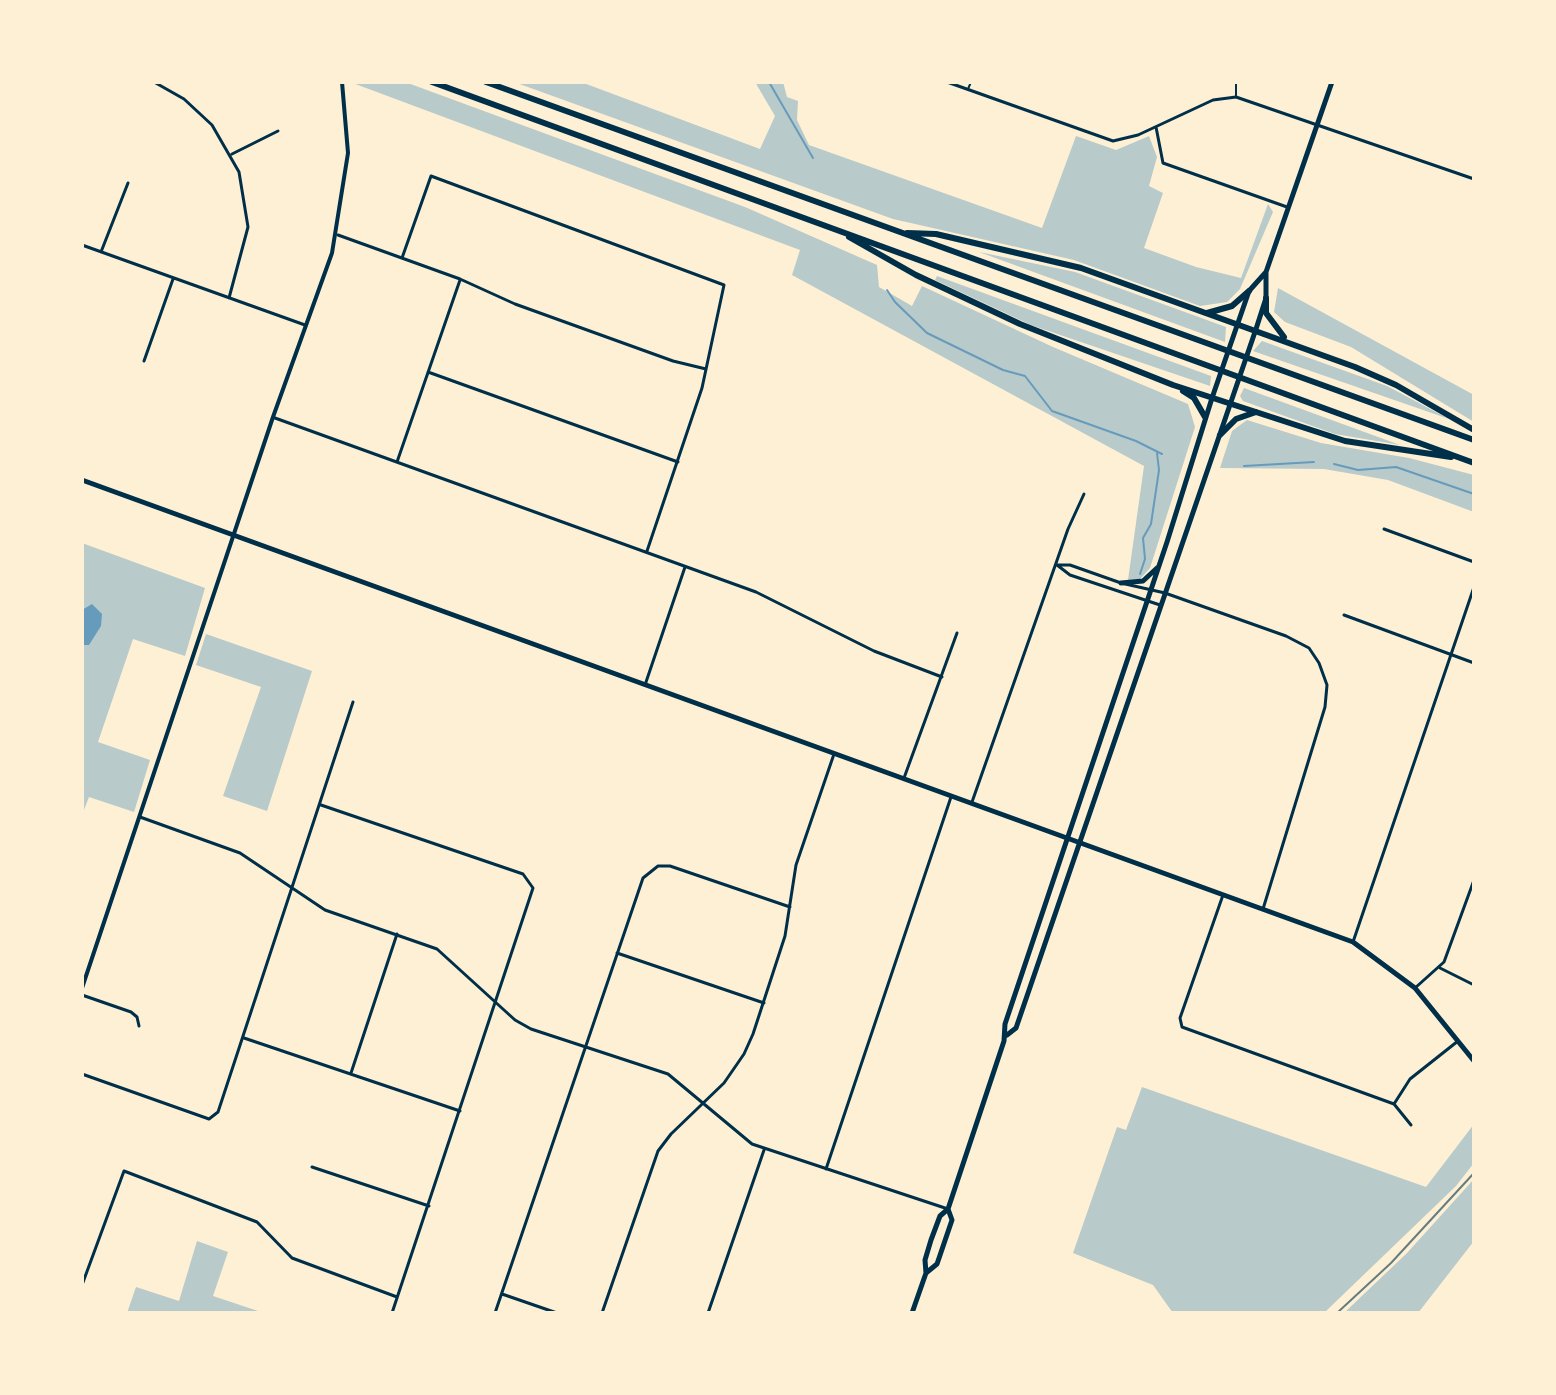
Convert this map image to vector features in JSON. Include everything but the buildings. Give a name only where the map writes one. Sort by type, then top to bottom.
[{"type":"highway","points":[[432,82],[1470,461]]},
{"type":"highway","points":[[486,82],[1474,440]]},
{"type":"highway","points":[[832,228],[916,275],[1020,324],[1173,385],[1345,441],[1470,461]]},
{"type":"highway","points":[[901,233],[936,234],[1065,263],[1286,340],[1396,385],[1474,430]]},
{"type":"highway","points":[[1204,313],[1232,306],[1249,291]]},
{"type":"highway","points":[[1266,298],[1266,313],[1286,340]]},
{"type":"highway","points":[[1173,385],[1194,398],[1205,417]]},
{"type":"highway","points":[[1220,435],[1236,419],[1256,412]]},
{"type":"main road","points":[[1006,1036],[1016,1028],[1231,403],[1266,298],[1266,272],[1332,82]]},
{"type":"main road","points":[[912,1313],[926,1273],[925,1260],[940,1216],[948,1209],[1006,1036],[1005,1024],[1160,565],[1205,417],[1249,291],[1266,272]]},
{"type":"main road","points":[[82,480],[1353,942],[1415,988],[1474,1061]]},
{"type":"main road","points":[[1121,583],[1143,581],[1160,565]]},
{"type":"main road","points":[[1035,933],[1047,937]]},
{"type":"main road","points":[[926,1273],[937,1264],[952,1220],[948,1209]]},
{"type":"street","points":[[154,82],[197,110],[232,154],[245,193],[248,227],[229,298]]},
{"type":"street","points":[[82,988],[273,417],[338,235],[348,153],[342,82]]},
{"type":"street","points":[[947,82],[1113,141],[1156,127],[1213,100],[1236,97],[1474,179]]},
{"type":"street","points":[[1156,127],[1163,163],[1288,207]]},
{"type":"street","points":[[232,154],[278,131]]},
{"type":"street","points":[[402,258],[431,176],[719,281],[725,287],[706,369],[647,551]]},
{"type":"street","points":[[101,252],[128,183]]},
{"type":"street","points":[[338,235],[460,279],[515,304],[673,361],[706,369]]},
{"type":"street","points":[[82,245],[305,325]]},
{"type":"street","points":[[144,361],[173,279]]},
{"type":"street","points":[[397,462],[460,279]]},
{"type":"street","points":[[428,372],[678,462]]},
{"type":"street","points":[[273,417],[756,592],[874,651],[942,677]]},
{"type":"street","points":[[971,803],[1084,494]]},
{"type":"street","points":[[1384,529],[1474,562]]},
{"type":"street","points":[[645,685],[686,565]]},
{"type":"street","points":[[1057,565],[1070,565],[1151,592],[1165,593],[1292,638],[1309,648],[1324,675],[1325,707],[1263,909]]},
{"type":"street","points":[[1057,565],[1070,575],[1160,605]]},
{"type":"street","points":[[1353,942],[1474,587]]},
{"type":"street","points":[[1344,615],[1474,663]]},
{"type":"street","points":[[904,778],[957,633]]},
{"type":"street","points":[[82,1074],[209,1119],[214,1117],[293,891],[353,702]]},
{"type":"street","points":[[602,1313],[658,1151],[724,1083],[744,1054],[785,936],[796,865],[835,753]]},
{"type":"street","points":[[826,1169],[951,795]]},
{"type":"street","points":[[321,805],[523,874],[530,880],[533,894],[392,1313]]},
{"type":"street","points":[[139,816],[240,853],[325,910],[437,949],[495,1005],[531,1029],[668,1074],[704,1102],[739,1136],[764,1148],[948,1209]]},
{"type":"street","points":[[495,1313],[643,878],[650,869],[670,866],[790,907]]},
{"type":"street","points":[[1415,988],[1440,968],[1448,955],[1474,880]]},
{"type":"street","points":[[1223,895],[1180,1018],[1182,1027],[1394,1104],[1411,1125]]},
{"type":"street","points":[[351,1073],[397,934]]},
{"type":"street","points":[[617,953],[764,1003]]},
{"type":"street","points":[[1440,968],[1474,985]]},
{"type":"street","points":[[82,995],[131,1012],[137,1017],[139,1026]]},
{"type":"street","points":[[243,1038],[460,1111]]},
{"type":"street","points":[[1394,1104],[1410,1079],[1458,1041]]},
{"type":"street","points":[[708,1313],[764,1148]]},
{"type":"street","points":[[312,1167],[429,1206]]},
{"type":"street","points":[[82,1285],[124,1171],[257,1222],[292,1258],[397,1297]]},
{"type":"street","points":[[502,1294],[557,1313]]},
{"type":"lane","points":[[968,90],[971,82]]},
{"type":"lane","points":[[1236,82],[1236,97]]},
{"type":"shaded area","points":[[350,82],[405,82],[745,207],[877,265],[879,287],[912,306],[922,286],[1053,347],[1188,404],[1195,427],[1150,568],[1140,579],[1128,580],[1144,466],[792,275],[800,250]]},
{"type":"shaded area","points":[[514,82],[581,82],[760,149],[775,116],[755,82],[783,82],[787,97],[798,101],[797,120],[809,145],[1042,228],[1076,136],[1116,150],[1149,136],[1157,157],[1149,186],[1163,193],[1144,248],[1196,267],[1241,278],[1268,204],[1273,212],[1240,289],[1227,302],[1200,306],[1074,260],[893,219]]},
{"type":"shaded area","points":[[979,252],[1075,272],[1226,327],[1225,342]]},
{"type":"shaded area","points":[[937,276],[1211,376],[1210,386],[1031,325],[935,280]]},
{"type":"shaded area","points":[[1278,288],[1474,395],[1474,422],[1351,347],[1285,322],[1274,312]]},
{"type":"shaded area","points":[[1262,341],[1387,386],[1449,419],[1253,351]]},
{"type":"shaded area","points":[[1244,388],[1400,445],[1335,434],[1243,401],[1240,396]]},
{"type":"shaded area","points":[[1247,420],[1321,443],[1409,458],[1474,475],[1474,512],[1388,480],[1324,469],[1220,468],[1232,431]]},
{"type":"shaded area","points":[[82,543],[205,588],[185,656],[133,639],[98,742],[150,760],[134,812],[89,797],[82,815]]},
{"type":"shaded area","points":[[206,634],[312,671],[267,811],[223,796],[261,687],[196,665]]},
{"type":"shaded area","points":[[1142,1087],[1426,1187],[1474,1124],[1474,1163],[1456,1186],[1324,1313],[1173,1313],[1153,1285],[1073,1253],[1117,1127],[1126,1130]]},
{"type":"shaded area","points":[[1474,1179],[1474,1241],[1418,1313],[1344,1313],[1407,1253]]},
{"type":"shaded area","points":[[197,1241],[228,1252],[213,1296],[264,1313],[127,1313],[136,1287],[179,1301]]},
{"type":"water","points":[[92,604],[102,614],[101,626],[89,645],[82,645],[82,610]]},
{"type":"waterway","points":[[769,82],[813,158]]},
{"type":"waterway","points":[[887,290],[927,333],[1003,370],[1025,376],[1052,411],[1136,441],[1162,454]]},
{"type":"waterway","points":[[1140,574],[1145,559],[1143,538],[1151,524],[1159,470],[1157,453]]},
{"type":"waterway","points":[[1244,466],[1314,462]]},
{"type":"waterway","points":[[1334,464],[1358,470],[1396,467],[1474,494]]},
{"type":"railway","points":[[1337,1313],[1391,1263],[1474,1173]]}]
